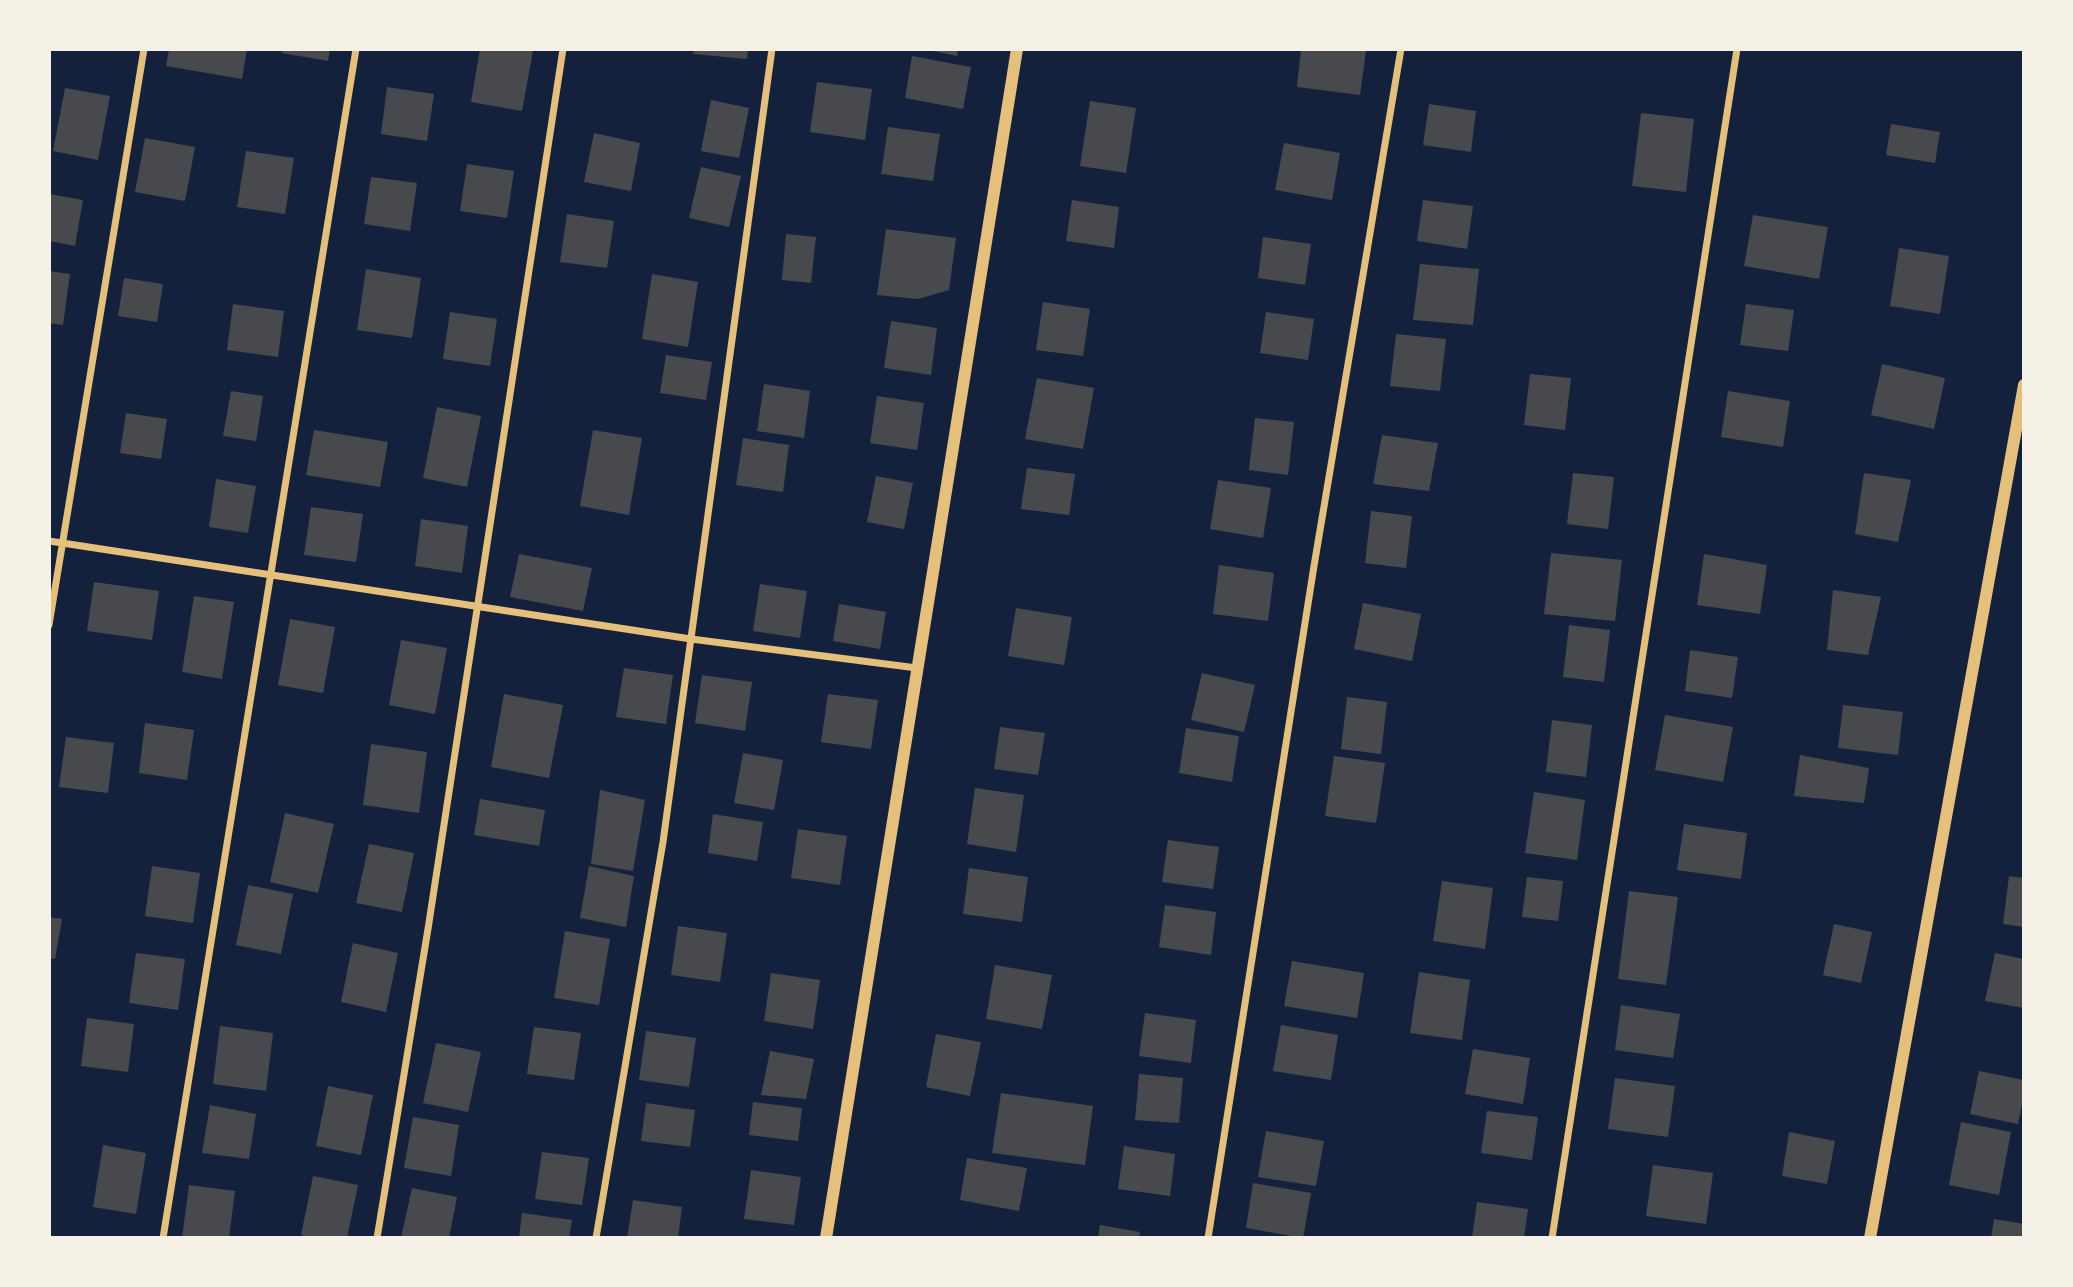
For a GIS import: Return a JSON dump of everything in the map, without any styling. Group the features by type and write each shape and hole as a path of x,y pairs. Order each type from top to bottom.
{"street":[{"path":"49,625 144,49"},
{"path":"163,1238 356,49"},
{"path":"377,1238 478,606 563,49"},
{"path":"596,1238 663,842 772,49"},
{"path":"825,1238 1017,49"},
{"path":"1208,1238 1314,566 1401,49"},
{"path":"1552,1238 1737,49"},
{"path":"1870,1238 2024,385"},
{"path":"49,541 691,639 917,668"}],"building":[{"path":"169,49 247,49 242,79 166,66"},
{"path":"283,49 330,49 328,61 282,53"},
{"path":"480,49 533,51 522,111 471,102"},
{"path":"694,49 748,49 747,59 693,54"},
{"path":"923,49 958,49 957,56"},
{"path":"1301,49 1366,51 1360,95 1297,87"},
{"path":"912,56 971,67 963,109 905,98"},
{"path":"817,82 872,89 865,140 810,132"},
{"path":"387,87 434,94 427,141 381,134"},
{"path":"65,88 110,96 98,160 53,151"},
{"path":"711,100 749,108 739,158 701,151"},
{"path":"1090,101 1136,108 1126,173 1080,166"},
{"path":"1429,104 1476,111 1471,152 1423,145"},
{"path":"1641,113 1694,119 1686,192 1632,186"},
{"path":"1891,124 1940,132 1935,163 1886,155"},
{"path":"888,127 940,134 933,181 881,174"},
{"path":"594,133 640,143 631,191 584,182"},
{"path":"145,138 195,147 185,201 135,192"},
{"path":"1284,143 1340,153 1332,200 1275,190"},
{"path":"246,151 294,158 285,214 237,207"},
{"path":"467,164 514,171 507,218 460,211"},
{"path":"701,167 741,176 729,227 689,218"},
{"path":"371,177 417,183 410,231 364,224"},
{"path":"49,194 83,200 75,246 49,241"},
{"path":"1072,200 1119,207 1114,248 1066,241"},
{"path":"1423,200 1473,206 1467,249 1417,241"},
{"path":"567,214 614,221 607,268 560,262"},
{"path":"1753,215 1828,227 1819,279 1744,266"},
{"path":"886,229 956,238 949,290 918,299 877,295"},
{"path":"786,234 816,237 811,283 782,280"},
{"path":"1263,237 1311,244 1305,285 1258,278"},
{"path":"1899,248 1949,256 1940,314 1890,306"},
{"path":"1420,264 1479,269 1473,325 1413,320"},
{"path":"366,269 421,278 412,338 357,330"},
{"path":"49,271 70,274 63,325 49,323"},
{"path":"652,274 698,282 688,347 642,339"},
{"path":"124,278 163,284 157,322 118,316"},
{"path":"1043,302 1090,309 1083,356 1036,350"},
{"path":"233,304 284,311 278,357 227,350"},
{"path":"1746,304 1794,310 1788,351 1740,345"},
{"path":"450,312 497,319 490,366 443,359"},
{"path":"1266,312 1314,319 1308,360 1260,353"},
{"path":"891,321 937,328 931,375 884,368"},
{"path":"1396,334 1446,339 1440,391 1390,386"},
{"path":"666,355 712,362 706,400 660,393"},
{"path":"1882,364 1945,378 1934,429 1871,415"},
{"path":"1530,374 1571,378 1565,430 1524,425"},
{"path":"1037,378 1094,388 1083,449 1025,439"},
{"path":"764,384 810,391 804,438 757,431"},
{"path":"231,391 263,396 256,441 223,436"},
{"path":"1728,391 1790,401 1783,447 1721,437"},
{"path":"877,396 924,403 917,450 870,443"},
{"path":"437,407 481,416 467,487 423,478"},
{"path":"126,413 167,419 161,459 120,453"},
{"path":"1255,418 1294,422 1288,475 1249,470"},
{"path":"314,430 388,442 380,487 306,475"},
{"path":"593,430 642,438 629,515 580,506"},
{"path":"1382,435 1438,443 1429,491 1373,484"},
{"path":"743,438 789,445 783,492 736,485"},
{"path":"1027,468 1075,474 1069,515 1021,509"},
{"path":"1573,473 1614,477 1608,529 1567,524"},
{"path":"1864,473 1911,480 1898,542 1855,534"},
{"path":"876,476 913,483 904,529 867,522"},
{"path":"216,479 256,486 248,533 209,527"},
{"path":"1218,480 1271,488 1263,538 1210,529"},
{"path":"311,507 363,514 356,562 304,555"},
{"path":"1371,511 1412,516 1406,568 1365,563"},
{"path":"421,519 468,526 462,573 415,566"},
{"path":"1551,553 1622,560 1615,621 1544,614"},
{"path":"519,554 592,568 583,611 510,597"},
{"path":"1704,554 1767,565 1760,614 1697,605"},
{"path":"1219,565 1274,573 1268,621 1213,614"},
{"path":"94,582 159,591 152,640 87,631"},
{"path":"760,584 807,591 800,638 753,631"},
{"path":"1833,590 1881,597 1868,655 1827,650"},
{"path":"194,596 234,602 222,679 182,672"},
{"path":"1363,603 1421,614 1412,661 1354,649"},
{"path":"839,604 886,612 880,649 833,641"},
{"path":"1016,608 1072,617 1064,665 1008,656"},
{"path":"290,619 335,627 323,693 278,685"},
{"path":"1569,625 1610,630 1604,682 1563,677"},
{"path":"401,640 447,648 435,714 389,705"},
{"path":"1690,650 1738,657 1732,698 1685,691"},
{"path":"624,668 673,675 666,724 616,717"},
{"path":"1202,673 1255,685 1244,732 1191,720"},
{"path":"702,675 752,682 745,731 695,723"},
{"path":"504,694 563,705 549,778 491,767"},
{"path":"828,694 878,700 871,749 821,742"},
{"path":"1347,697 1387,702 1381,754 1341,749"},
{"path":"1843,705 1903,712 1898,755 1838,748"},
{"path":"1665,715 1733,727 1723,782 1655,770"},
{"path":"1552,720 1592,725 1586,777 1546,772"},
{"path":"145,723 194,730 187,780 139,773"},
{"path":"1000,727 1045,733 1038,775 994,769"},
{"path":"1186,728 1239,736 1232,782 1179,773"},
{"path":"66,737 114,743 108,793 59,787"},
{"path":"371,744 427,752 419,813 363,805"},
{"path":"743,753 783,760 774,810 734,803"},
{"path":"1800,755 1869,768 1864,803 1794,796"},
{"path":"1334,756 1385,763 1376,823 1325,816"},
{"path":"975,788 1024,795 1016,852 967,844"},
{"path":"600,790 645,800 633,871 591,864"},
{"path":"1534,792 1585,800 1577,860 1525,853"},
{"path":"480,799 545,810 539,846 474,835"},
{"path":"285,813 334,824 318,893 270,882"},
{"path":"713,814 763,822 757,861 708,853"},
{"path":"1684,824 1747,833 1741,879 1677,870"},
{"path":"798,829 847,836 840,885 791,878"},
{"path":"1168,840 1219,847 1213,889 1162,882"},
{"path":"369,844 414,853 402,912 356,903"},
{"path":"152,866 200,873 193,923 145,916"},
{"path":"589,866 634,876 626,927 580,918"},
{"path":"969,868 1028,877 1022,922 963,914"},
{"path":"2009,876 2024,878 2024,927 2003,924"},
{"path":"1527,877 1563,881 1558,921 1522,917"},
{"path":"1442,881 1493,888 1485,949 1433,941"},
{"path":"248,885 293,894 281,954 236,945"},
{"path":"1629,891 1678,897 1666,985 1618,979"},
{"path":"1165,905 1216,912 1211,955 1159,947"},
{"path":"49,917 62,919 55,959 49,958"},
{"path":"1834,924 1872,932 1861,983 1823,975"},
{"path":"678,926 727,933 720,982 671,975"},
{"path":"565,931 610,939 599,1005 554,998"},
{"path":"353,943 398,953 386,1012 341,1002"},
{"path":"136,953 185,959 178,1010 129,1003"},
{"path":"1995,953 2024,959 2024,1008 1985,1001"},
{"path":"1292,961 1364,973 1357,1018 1284,1006"},
{"path":"995,965 1052,975 1042,1029 986,1019"},
{"path":"1419,972 1470,980 1462,1040 1410,1033"},
{"path":"771,973 820,980 813,1029 764,1021"},
{"path":"1621,1005 1680,1014 1673,1058 1615,1050"},
{"path":"1145,1013 1196,1020 1191,1063 1139,1056"},
{"path":"87,1018 134,1024 128,1072 81,1066"},
{"path":"1281,1025 1338,1035 1331,1080 1273,1071"},
{"path":"220,1026 273,1033 266,1091 213,1084"},
{"path":"534,1027 581,1033 574,1080 527,1074"},
{"path":"646,1031 696,1038 689,1087 639,1080"},
{"path":"936,1034 981,1042 970,1096 926,1087"},
{"path":"436,1043 481,1052 468,1112 423,1103"},
{"path":"1473,1049 1530,1058 1523,1104 1465,1094"},
{"path":"770,1051 814,1059 806,1099 761,1095"},
{"path":"1979,1071 2024,1080 2018,1124 1970,1114"},
{"path":"1139,1074 1183,1078 1179,1123 1135,1120"},
{"path":"1615,1078 1675,1086 1668,1137 1608,1129"},
{"path":"328,1086 373,1095 361,1155 316,1146"},
{"path":"1001,1093 1093,1106 1085,1165 992,1153"},
{"path":"753,1102 802,1108 798,1141 749,1135"},
{"path":"646,1103 695,1110 690,1147 641,1141"},
{"path":"210,1105 256,1114 249,1159 202,1153"},
{"path":"1487,1111 1538,1117 1532,1160 1481,1153"},
{"path":"413,1117 459,1125 451,1176 404,1168"},
{"path":"1961,1122 2011,1132 1999,1195 1949,1185"},
{"path":"1266,1131 1324,1141 1316,1186 1258,1177"},
{"path":"1789,1132 1835,1141 1827,1184 1782,1176"},
{"path":"103,1145 146,1153 136,1214 93,1207"},
{"path":"1124,1146 1175,1154 1170,1196 1118,1189"},
{"path":"542,1152 589,1158 582,1205 535,1199"},
{"path":"967,1158 1027,1168 1019,1211 960,1200"},
{"path":"1653,1165 1713,1173 1706,1224 1646,1216"},
{"path":"751,1170 801,1177 794,1225 744,1219"},
{"path":"313,1176 358,1185 347,1238 314,1238 301,1235"},
{"path":"1253,1183 1311,1193 1303,1238 1246,1228"},
{"path":"189,1185 235,1191 229,1238 182,1238"},
{"path":"412,1188 457,1197 449,1238 401,1238"},
{"path":"633,1200 682,1207 678,1238 627,1238"},
{"path":"1477,1202 1528,1209 1524,1238 1472,1238"},
{"path":"522,1213 572,1220 569,1238 519,1238"},
{"path":"1994,1219 2024,1224 2024,1238 1991,1238"},
{"path":"1100,1225 1140,1232 1139,1238 1098,1238"}]}
